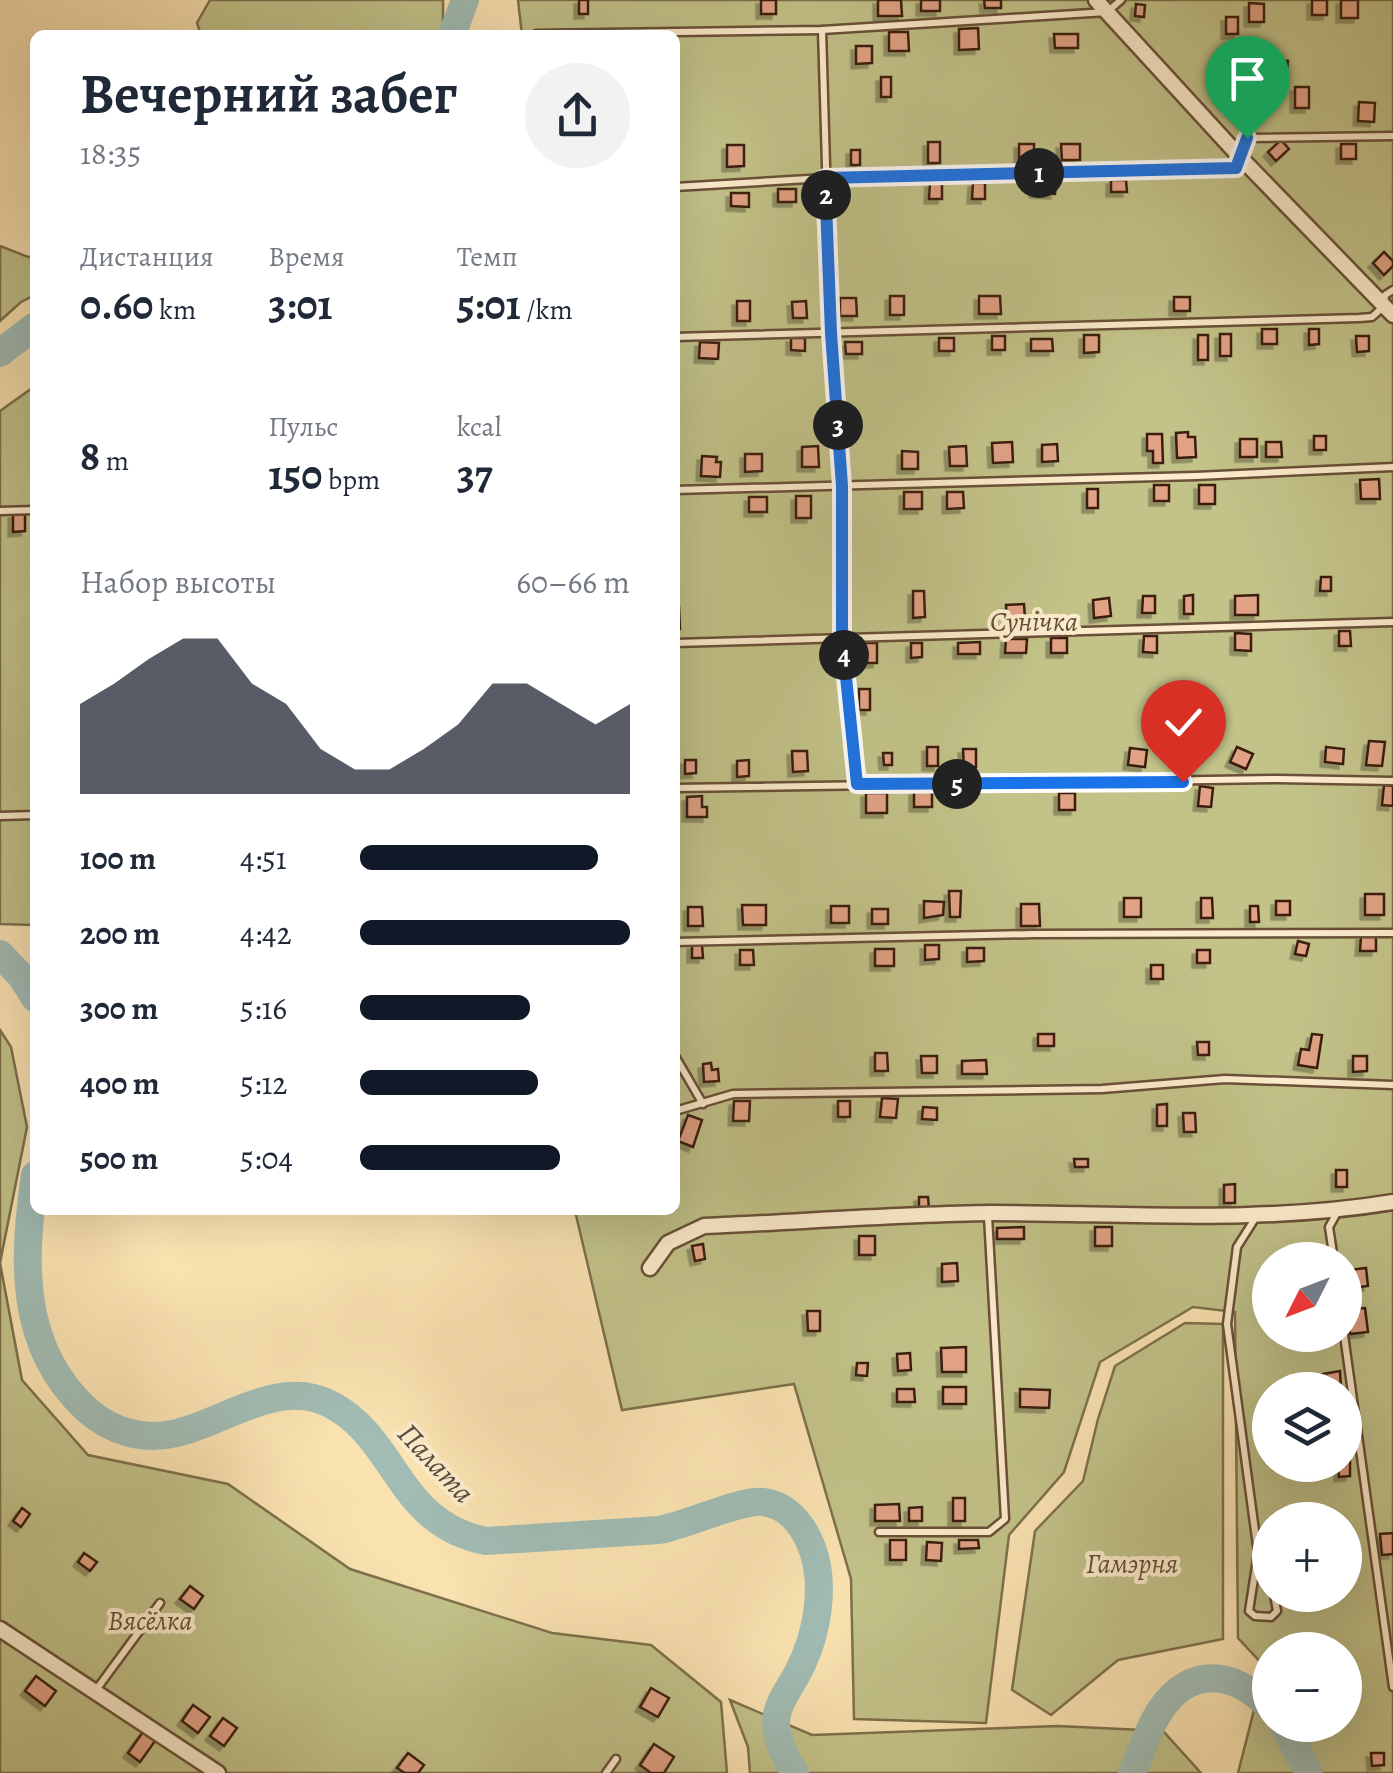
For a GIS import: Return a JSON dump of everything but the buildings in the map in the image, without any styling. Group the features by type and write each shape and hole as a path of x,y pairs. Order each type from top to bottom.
{"street":[{"path":"1096,0 1389,311"},
{"path":"650,1268 668,1242 704,1226 988,1213 1256,1216 1338,1211 1393,1202"},
{"path":"0,1629 218,1773"}],"lane":[{"path":"680,32 822,30 1107,12 1121,0"},
{"path":"822,30 831,333 842,486 842,638 857,784"},
{"path":"680,187 825,178 1236,168 1247,138 1393,136"},
{"path":"680,337 1360,318 1389,311 1386,295 1393,290"},
{"path":"680,490 1393,467"},
{"path":"0,511 30,510"},
{"path":"680,642 1393,622"},
{"path":"680,788 1278,778 1393,780"},
{"path":"0,816 30,815"},
{"path":"680,942 1014,934 1393,932"},
{"path":"680,1065 703,1104"},
{"path":"680,1110 734,1094 1102,1089 1225,1078 1393,1085"},
{"path":"1331,1242 1329,1227 1338,1211"},
{"path":"879,1532 989,1532 1004,1519 988,1213"},
{"path":"1252,1509 1227,1324 1237,1247 1256,1216"},
{"path":"1346,1352 1393,1687"},
{"path":"1252,1592 1249,1611 1255,1616 1271,1617 1277,1612"},
{"path":"95,1692 160,1603"},
{"path":"606,1773 616,1758"}],"green space":[{"path":"210,0 443,0 442,30 199,30 197,23"},
{"name":"Сунічка","path":"518,0 1393,0 1393,1773 1238,1773 1252,1718 1252,1742 1362,1742 1362,1632 1252,1632 1252,1653 1238,1638 1235,1312 1193,1307 1100,1362 1064,1472 1009,1535 986,1723 854,1719 851,1579 794,1384 622,1410 576,1215 680,1215 680,30 521,30"},
{"path":"0,246 30,257 30,298 0,321"},
{"path":"30,390 30,925 0,924 0,411"},
{"path":"0,1030 11,1047 27,1127 0,1263"},
{"name":"Вясёлка","path":"0,1263 22,1380 88,1455 228,1484 350,1569 552,1633 651,1645 721,1702 727,1773 0,1773"},
{"name":"Гамэрня","path":"1185,1323 1223,1324 1223,1639 1118,1660 1051,1715 1012,1690 1035,1531 1083,1481 1115,1366"},
{"path":"730,1700 812,1735 1058,1726 1163,1731 1201,1773 750,1773 748,1747"}],"waterway":[{"name":"Палата","path":"454,30 465,0"},
{"name":"Палата","path":"0,353 30,330"},
{"name":"Палата","path":"0,954 30,990"},
{"name":"Палата","path":"31,1215 30,1300 48,1358 86,1409 117,1429 140,1435 165,1435 272,1399 311,1397 352,1419 370,1437 415,1499 434,1517 456,1532 486,1541 659,1530 754,1502 770,1503 788,1512 812,1549 819,1585 811,1640 777,1716 780,1743 795,1773"},
{"name":"Палата","path":"1132,1773 1151,1727 1178,1690 1208,1678 1223,1679 1252,1692"},
{"name":"Палата","path":"1292,1742 1309,1773"}],"route":[{"path":"1183,782 857,784 842,638 842,486 825,178 1236,168 1247,138"}]}
